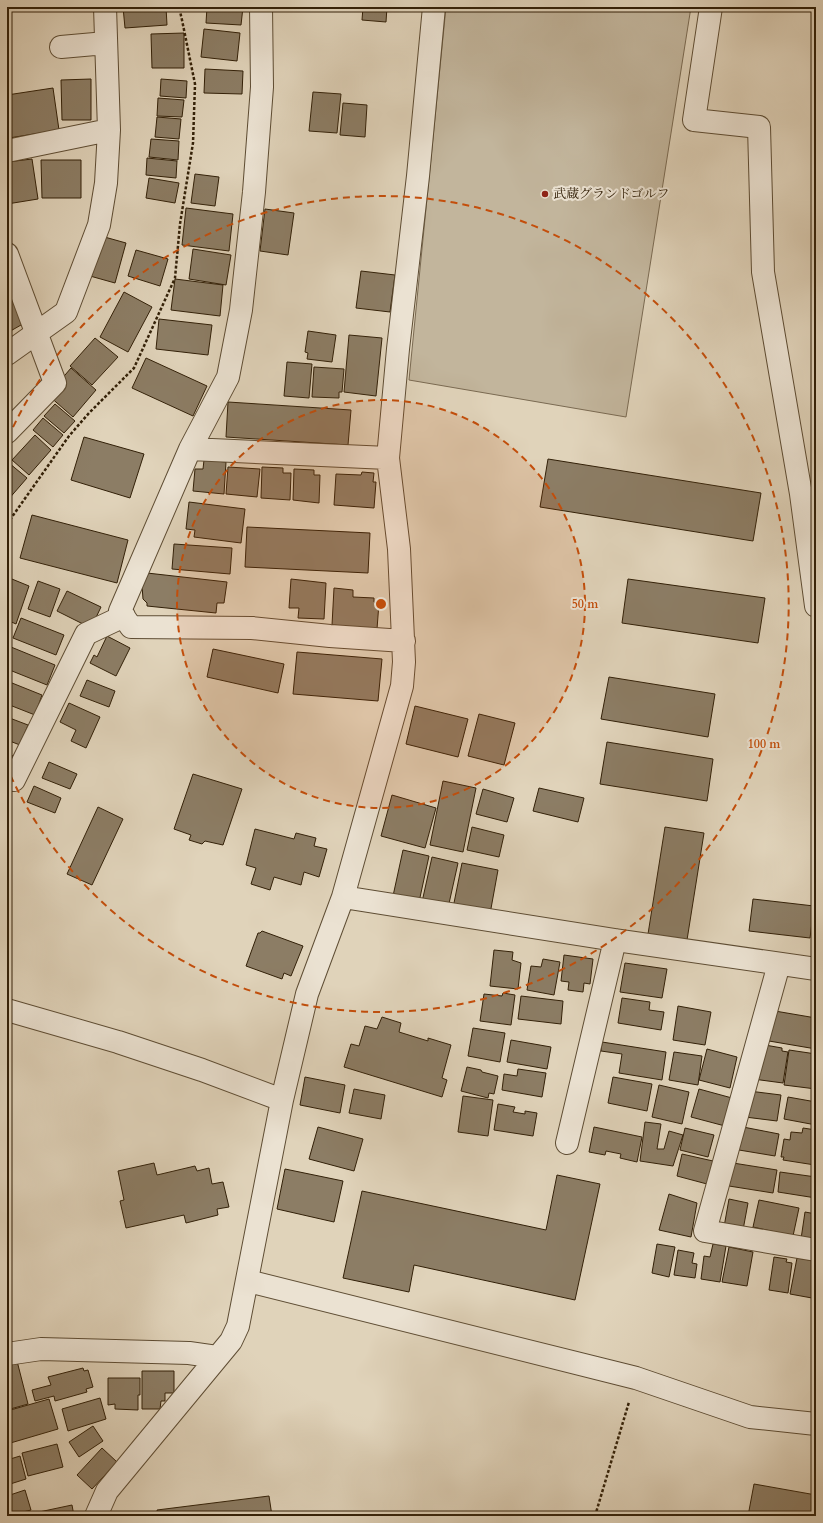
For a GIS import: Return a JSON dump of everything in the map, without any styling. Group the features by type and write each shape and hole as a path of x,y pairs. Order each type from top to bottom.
{"street":[{"path":"7,354 66,312 99,225 106,182 109,130 105,7"},
{"path":"262,7 261,94 254,192 241,310 228,377 190,449 120,611 131,627 252,628 330,636 404,641"},
{"path":"96,1516 107,1492 231,1341 238,1326 248,1281 282,1100 307,994 343,897 402,686 404,641 399,550 388,458 398,349 418,176 434,7"},
{"path":"711,7 694,120 760,127 763,272 801,494 816,606"},
{"path":"61,47 106,43"},
{"path":"7,151 109,130"},
{"path":"7,254 38,333 55,383 7,432"},
{"path":"190,449 388,458"},
{"path":"14,780 86,634 124,616"},
{"path":"343,897 615,940 816,969"},
{"path":"567,1143 615,940"},
{"path":"779,964 705,1231 816,1250"},
{"path":"7,1010 118,1042 202,1070 282,1100"},
{"path":"248,1281 636,1378 750,1417 816,1424"},
{"path":"7,1354 41,1350 189,1353 217,1357"}],"path":[{"path":"7,524 69,436 89,413 134,368 175,278 180,224 193,143 195,84 178,7"},
{"path":"595,1516 636,1378"}],"shaded area":[{"name":"武蔵グランドゴルフ","path":"446,7 691,7 626,417 409,380"}],"building":[{"path":"123,7 166,7 167,25 125,28"},
{"path":"207,7 243,7 241,25 206,23"},
{"path":"363,7 387,7 386,22 362,20"},
{"path":"204,29 240,33 237,61 201,57"},
{"path":"184,33 184,68 152,68 151,34"},
{"path":"205,69 243,71 242,94 204,93"},
{"path":"91,79 91,120 62,120 61,80"},
{"path":"161,79 187,81 186,98 160,96"},
{"path":"53,88 59,130 9,138 7,124 7,95"},
{"path":"313,92 341,94 337,133 309,131"},
{"path":"158,98 184,100 182,117 157,116"},
{"path":"343,103 367,105 365,137 340,135"},
{"path":"157,117 181,119 179,139 155,137"},
{"path":"151,139 179,141 178,160 149,157"},
{"path":"147,158 177,161 176,178 146,175"},
{"path":"32,159 38,199 7,204 7,162"},
{"path":"41,160 81,160 81,198 42,198"},
{"path":"195,174 219,177 215,206 191,203"},
{"path":"149,178 179,183 175,203 146,198"},
{"path":"186,208 233,214 229,251 182,245"},
{"path":"265,209 294,213 288,255 260,251"},
{"path":"101,236 126,243 115,283 90,276"},
{"path":"193,249 231,255 226,285 189,279"},
{"path":"136,250 168,259 160,286 128,276"},
{"path":"361,271 395,275 390,312 356,308"},
{"path":"175,279 223,285 220,316 171,310"},
{"path":"11,292 28,321 7,333 7,295"},
{"path":"124,292 152,307 128,352 100,337"},
{"path":"159,319 212,325 208,355 156,349"},
{"path":"308,331 336,335 332,362 307,359 308,353 305,352"},
{"path":"349,335 382,338 376,396 344,392"},
{"path":"95,338 118,357 92,385 70,366"},
{"path":"146,358 207,386 193,416 132,388"},
{"path":"287,362 312,364 309,398 284,396"},
{"path":"314,367 344,369 342,392 339,392 339,398 312,397"},
{"path":"71,368 96,390 73,417 48,395"},
{"path":"228,402 351,410 348,445 226,437"},
{"path":"55,404 75,421 64,433 44,416"},
{"path":"43,418 63,435 53,447 33,430"},
{"path":"35,435 51,450 29,475 12,460"},
{"path":"84,437 144,454 130,498 71,480"},
{"path":"548,459 761,493 753,541 540,507"},
{"path":"204,460 226,462 224,494 193,491 195,469 203,469"},
{"path":"9,463 27,478 7,501 7,465"},
{"path":"228,467 260,469 257,497 226,494"},
{"path":"262,467 283,468 283,473 291,473 290,500 261,498"},
{"path":"294,469 314,470 314,475 320,475 319,503 293,500"},
{"path":"362,472 374,473 373,482 376,482 374,508 334,505 336,474 361,475"},
{"path":"189,502 245,509 241,543 194,537 195,530 186,529"},
{"path":"32,515 128,540 117,583 20,558"},
{"path":"247,527 370,533 368,573 245,567"},
{"path":"174,544 232,548 230,574 172,569"},
{"path":"147,573 227,582 224,603 217,603 216,613 147,606 147,603 143,599 142,586"},
{"path":"7,577 29,586 16,624 7,620"},
{"path":"291,579 326,583 324,619 298,618 299,608 289,608"},
{"path":"628,579 765,598 758,643 622,623"},
{"path":"38,581 60,589 50,617 28,609"},
{"path":"334,588 353,590 353,597 374,598 374,602 379,603 377,629 332,625"},
{"path":"67,591 101,607 91,628 57,611"},
{"path":"21,618 64,635 56,655 13,638"},
{"path":"7,627 11,629 7,639"},
{"path":"107,636 130,648 116,676 90,663 94,655 97,657"},
{"path":"11,647 55,665 47,685 7,669 7,658"},
{"path":"213,649 284,664 278,693 207,677"},
{"path":"297,652 382,659 378,701 293,694"},
{"path":"609,677 715,694 708,737 601,719"},
{"path":"87,680 115,691 109,707 80,696"},
{"path":"7,681 42,695 35,715 7,704"},
{"path":"69,703 100,717 86,748 71,741 76,730 60,722"},
{"path":"415,706 468,719 458,757 406,744"},
{"path":"479,714 515,723 504,765 468,756"},
{"path":"7,717 28,725 20,745 7,740"},
{"path":"607,742 713,759 707,801 600,784"},
{"path":"7,754 16,757 7,777"},
{"path":"49,762 77,774 70,789 42,778"},
{"path":"193,774 242,789 223,845 205,841 202,844 189,840 191,835 174,829"},
{"path":"443,781 476,788 463,852 430,845"},
{"path":"34,786 61,798 55,813 27,802"},
{"path":"539,788 584,798 578,822 533,811"},
{"path":"483,789 514,798 507,822 476,814"},
{"path":"392,795 436,808 425,848 381,836"},
{"path":"98,807 123,819 92,885 67,874"},
{"path":"472,827 504,835 499,857 467,850"},
{"path":"665,827 704,833 687,940 648,934"},
{"path":"255,829 294,839 296,833 316,838 314,846 327,849 319,877 304,872 301,885 274,877 270,890 251,884 256,868 246,865"},
{"path":"403,850 429,856 419,902 393,896"},
{"path":"432,857 458,863 448,908 422,902"},
{"path":"462,863 498,870 490,914 453,908"},
{"path":"753,899 814,906 810,938 749,931"},
{"path":"262,931 303,946 291,976 284,973 282,979 246,966 258,933"},
{"path":"494,950 513,952 512,960 521,963 518,989 490,986"},
{"path":"564,955 593,959 590,984 584,983 583,992 568,990 569,982 561,981"},
{"path":"543,959 560,962 554,995 527,990 531,966 541,967"},
{"path":"625,963 667,969 662,998 620,992"},
{"path":"503,993 515,995 511,1025 480,1021 484,994 502,996"},
{"path":"521,996 563,1001 561,1024 518,1019"},
{"path":"622,998 650,1002 649,1010 664,1012 661,1030 618,1023"},
{"path":"678,1006 711,1012 705,1045 673,1040"},
{"path":"775,1011 816,1018 816,1049 769,1041"},
{"path":"382,1017 401,1023 399,1032 428,1041 428,1038 451,1045 442,1078 447,1080 442,1097 344,1067 351,1044 359,1046 365,1026 377,1029"},
{"path":"473,1028 505,1033 500,1062 468,1056"},
{"path":"511,1040 551,1047 547,1069 507,1062"},
{"path":"602,1042 666,1052 662,1080 619,1073 622,1054 601,1051"},
{"path":"765,1045 782,1048 782,1051 788,1052 783,1083 753,1079"},
{"path":"707,1049 737,1057 730,1088 699,1080"},
{"path":"789,1050 816,1054 816,1089 784,1085"},
{"path":"674,1052 702,1056 698,1085 669,1080"},
{"path":"467,1067 498,1076 494,1094 489,1093 488,1098 461,1091"},
{"path":"518,1069 546,1073 542,1097 502,1090 504,1074 517,1076"},
{"path":"305,1077 345,1085 340,1113 300,1105"},
{"path":"613,1077 652,1084 647,1111 608,1103"},
{"path":"659,1085 689,1092 682,1124 652,1117"},
{"path":"354,1089 385,1095 381,1119 349,1113"},
{"path":"699,1089 732,1098 725,1126 691,1117"},
{"path":"749,1091 781,1095 777,1121 745,1117"},
{"path":"463,1096 493,1100 488,1136 458,1132"},
{"path":"788,1097 816,1102 816,1125 784,1119"},
{"path":"498,1104 515,1107 513,1112 525,1114 525,1111 537,1113 533,1136 494,1130"},
{"path":"645,1122 661,1124 657,1149 664,1149 669,1131 683,1135 673,1166 640,1161"},
{"path":"318,1127 363,1139 354,1171 309,1159"},
{"path":"594,1127 642,1137 637,1162 620,1158 621,1154 606,1151 605,1155 589,1152"},
{"path":"743,1127 779,1134 775,1156 739,1150"},
{"path":"685,1128 714,1135 708,1157 680,1150"},
{"path":"803,1128 816,1130 815,1165 783,1160 784,1157 781,1157 784,1139 790,1140 791,1132 802,1133"},
{"path":"682,1154 713,1161 707,1184 677,1176"},
{"path":"154,1163 157,1175 195,1166 197,1171 209,1168 212,1184 223,1182 229,1207 217,1209 218,1215 186,1223 184,1215 126,1228 120,1201 124,1200 118,1171"},
{"path":"733,1163 777,1170 773,1193 729,1186"},
{"path":"285,1169 343,1181 334,1222 277,1209"},
{"path":"780,1172 816,1177 816,1198 778,1192"},
{"path":"557,1175 600,1184 575,1300 414,1265 409,1292 343,1278 362,1191 546,1230"},
{"path":"669,1194 697,1203 691,1237 659,1230"},
{"path":"729,1199 748,1203 743,1230 724,1227"},
{"path":"759,1200 799,1208 793,1236 753,1227"},
{"path":"805,1212 816,1214 816,1241 801,1239"},
{"path":"657,1244 675,1247 669,1277 652,1273"},
{"path":"713,1244 726,1246 720,1282 701,1279 704,1256 710,1257"},
{"path":"729,1247 753,1252 747,1286 722,1282"},
{"path":"678,1250 694,1253 692,1263 697,1264 695,1278 674,1275"},
{"path":"774,1257 787,1259 786,1262 792,1263 788,1293 769,1290"},
{"path":"797,1258 816,1261 816,1275 812,1298 790,1294"},
{"path":"17,1361 28,1404 7,1410 7,1364"},
{"path":"83,1368 84,1371 88,1370 93,1387 86,1389 87,1392 55,1401 54,1396 35,1401 32,1390 51,1385 48,1377"},
{"path":"142,1371 174,1371 174,1393 165,1393 165,1401 161,1401 160,1409 142,1409"},
{"path":"108,1378 140,1378 138,1410 115,1409 115,1404 108,1405"},
{"path":"100,1398 106,1419 68,1431 62,1409"},
{"path":"49,1399 58,1429 7,1444 7,1411"},
{"path":"93,1426 103,1441 79,1457 69,1442"},
{"path":"57,1444 63,1467 28,1476 22,1453"},
{"path":"102,1448 117,1462 92,1489 77,1475"},
{"path":"20,1456 26,1479 7,1485 7,1460"},
{"path":"754,1484 816,1495 815,1516 748,1516"},
{"path":"25,1490 31,1510 7,1516 7,1496"},
{"path":"269,1496 272,1516 158,1516 157,1510"},
{"path":"72,1505 74,1516 40,1516 39,1512"}],"place":[{"name":"武蔵グランドゴルフ","path":"545,194"}]}
